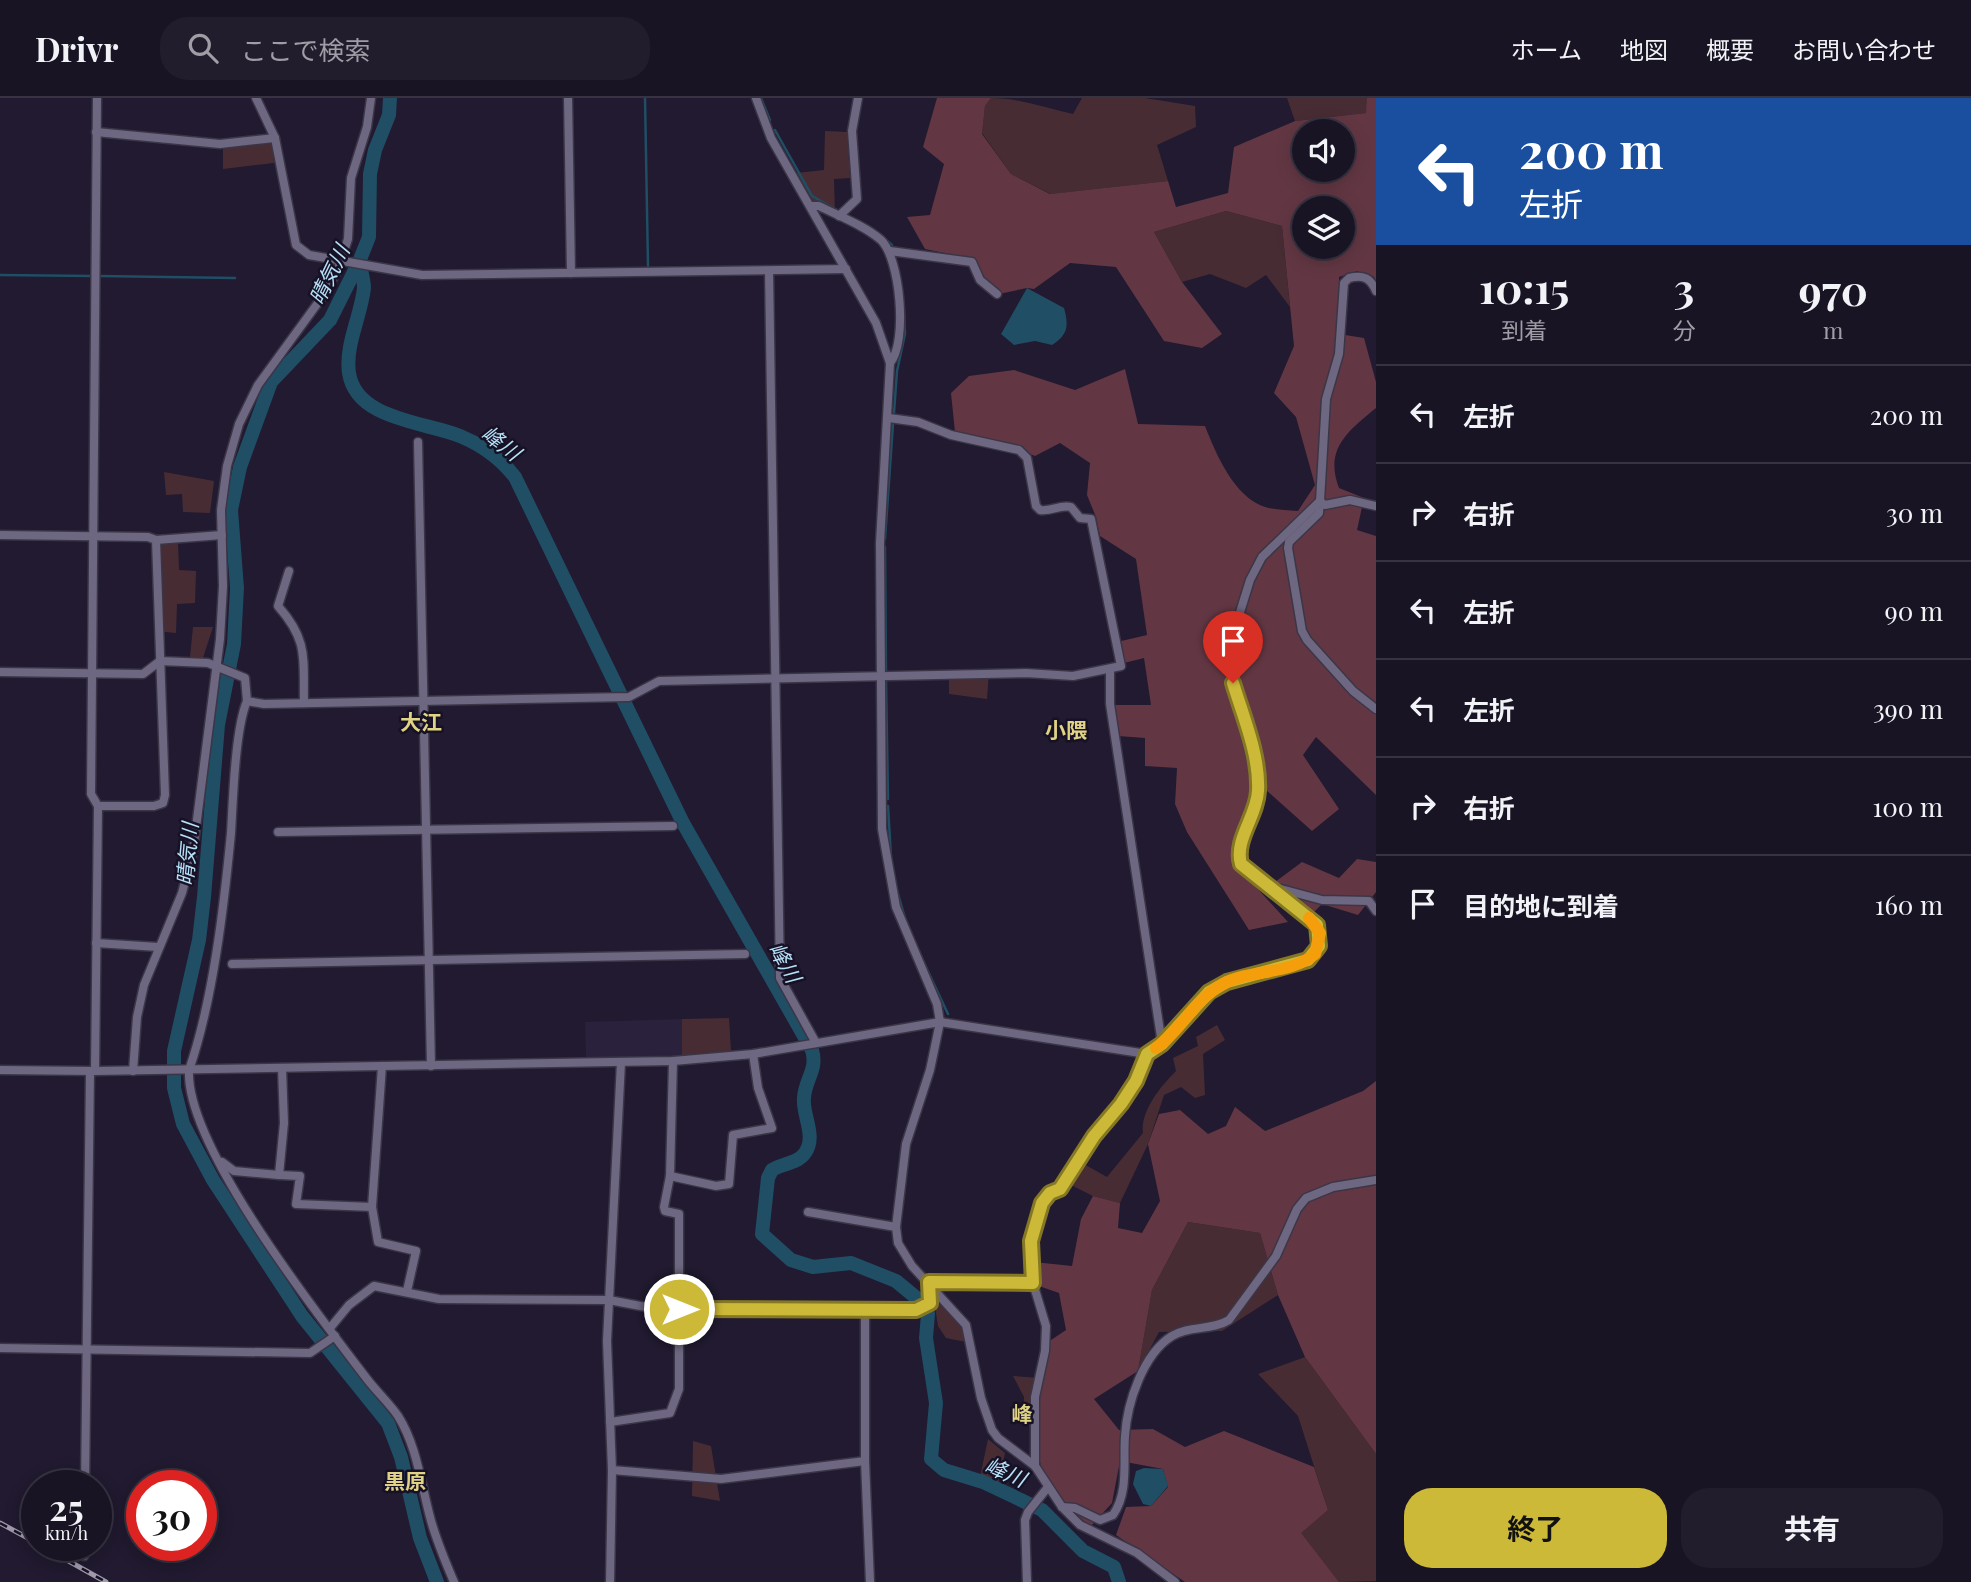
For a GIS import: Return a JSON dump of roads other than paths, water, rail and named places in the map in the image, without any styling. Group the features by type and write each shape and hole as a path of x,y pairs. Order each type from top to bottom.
{"street":[{"path":"85,1470 98,806 91,794 97,98"},
{"path":"256,98 275,138 296,245 309,255 422,275 846,269"},
{"path":"133,1071 137,1017 159,947 188,874 218,668 223,586 223,486 239,424 265,373 320,300 343,260 351,217 351,178 367,127 371,98"},
{"path":"568,98 570,273"},
{"path":"756,98 771,138 876,323 890,363 880,543 884,855 896,907 937,1004 940,1022 930,1070 906,1143 896,1227 902,1253 962,1318 970,1332 981,1398 992,1430 1035,1466 1062,1507 1080,1525 1137,1553 1175,1582"},
{"path":"839,216 856,204 857,199 852,131 858,98"},
{"path":"96,132 220,144 275,138"},
{"path":"811,206 819,206 880,239 890,251 902,322 898,347 890,363"},
{"path":"890,251 972,262 980,280 998,294"},
{"path":"769,271 780,978 816,1043"},
{"path":"1376,290 1368,278 1360,276 1349,278 1341,292 1341,337 1326,399 1319,513 1289,542 1287,548 1302,631 1353,691 1376,709"},
{"path":"247,701 304,703 629,697 659,681 1026,673 1073,676 1110,671 1121,666 1091,519 1080,519 1071,507 1065,505 1049,511 1040,510 1036,506 1027,458 1019,450 951,435 918,422 889,418"},
{"path":"418,442 431,1066"},
{"path":"1320,501 1325,505 1350,500 1376,506"},
{"path":"1035,1466 1035,1397 1046,1326 1033,1283 1031,1241 1042,1203 1050,1193 1060,1189 1094,1136 1121,1104 1136,1081 1147,1054 1162,1044 1209,992 1227,982 1293,965 1315,954 1321,940 1317,925 1247,871 1238,854 1255,812 1258,786 1233,683 1230,649 1250,580 1262,556 1276,540 1311,513 1320,501"},
{"path":"0,535 92,535 156,540 222,535"},
{"path":"98,806 154,806 163,803 156,540"},
{"path":"289,571 278,606 295,625 303,642 304,703"},
{"path":"0,672 143,674 160,661 208,663 245,678 247,701 213,966 189,1070 192,1101 217,1159 259,1228 334,1337 398,1416 418,1465 440,1551 454,1582"},
{"path":"1110,671 1110,704 1162,1044"},
{"path":"278,832 673,825"},
{"path":"1270,890 1281,889 1322,901 1369,901 1376,911"},
{"path":"96,943 159,947"},
{"path":"232,964 745,954"},
{"path":"0,1070 133,1071 673,1061 753,1054 940,1022 1147,1054"},
{"path":"670,1176 716,1186 729,1184 733,1135 772,1128 758,1088 753,1054"},
{"path":"610,1422 670,1413 679,1389 679,1214 665,1211 664,1207 670,1176 673,1061"},
{"path":"610,1582 612,1470 607,1340 621,1062"},
{"path":"382,1066 372,1207 378,1242 416,1251 407,1291"},
{"path":"279,1175 284,1123 282,1068"},
{"path":"217,1159 234,1171 300,1176 296,1204 372,1207"},
{"path":"1062,1507 1075,1508 1100,1520 1113,1515 1122,1496 1126,1427 1134,1395 1142,1374 1164,1343 1180,1332 1219,1326 1229,1320 1276,1256 1297,1209 1306,1198 1333,1187 1376,1181"},
{"path":"808,1212 896,1227"},
{"path":"929,1282 1033,1283"},
{"path":"330,1328 349,1305 374,1286 439,1299 609,1300 650,1308 679,1309 865,1310 922,1309 930,1303 929,1282"},
{"path":"865,1310 865,1461 870,1582"},
{"path":"0,1348 314,1352 334,1337"},
{"path":"612,1470 721,1479 865,1461"},
{"path":"1027,1582 1025,1520 1028,1512 1048,1487"}],"water":[{"path":"1027,288 1064,308 1066,330 1052,345 1035,341 1014,345 1001,334"},
{"path":"1144,1468 1163,1469 1168,1486 1151,1506 1143,1504 1133,1484 1136,1471"}],"waterway":[{"name":"晴気川","path":"390,98 389,115 375,150 370,174 369,237 359,262 330,320 271,382 240,467 231,510 237,588 234,644 218,725 199,940 174,1051 174,1088 183,1124 213,1180 302,1316 388,1423 401,1457 420,1538 437,1582"},
{"path":"645,98 648,266"},
{"path":"761,98 770,120"},
{"path":"775,130 812,196 837,210"},
{"path":"879,234 892,245"},
{"name":"峰川","path":"359,262 364,288 348,362 354,389 378,410 446,431 476,444 497,458 515,477 683,823 812,1050 813,1063 804,1098 810,1140 805,1153 798,1159 772,1170 768,1178 762,1234 791,1260 813,1267 851,1263 896,1281 925,1305 928,1314 926,1338 936,1403 931,1459 944,1470 983,1482 1042,1510 1083,1551 1114,1567 1119,1582"},
{"path":"0,275 93,276"},
{"path":"99,276 235,278"},
{"path":"894,413 897,371 905,334 904,310"},
{"path":"885,539 893,424"},
{"path":"885,547 886,673"},
{"path":"886,680 888,799"},
{"path":"888,806 891,857"},
{"path":"896,887 907,925"},
{"path":"918,950 948,1014"}],"railway":[{"path":"0,1523 21,1534"},
{"path":"69,1561 106,1582"}],"district":[{"name":"大江","path":"421,721"},
{"name":"小隈","path":"1066,729"},
{"name":"峰","path":"1022,1413"},
{"name":"黒原","path":"405,1480"}]}
